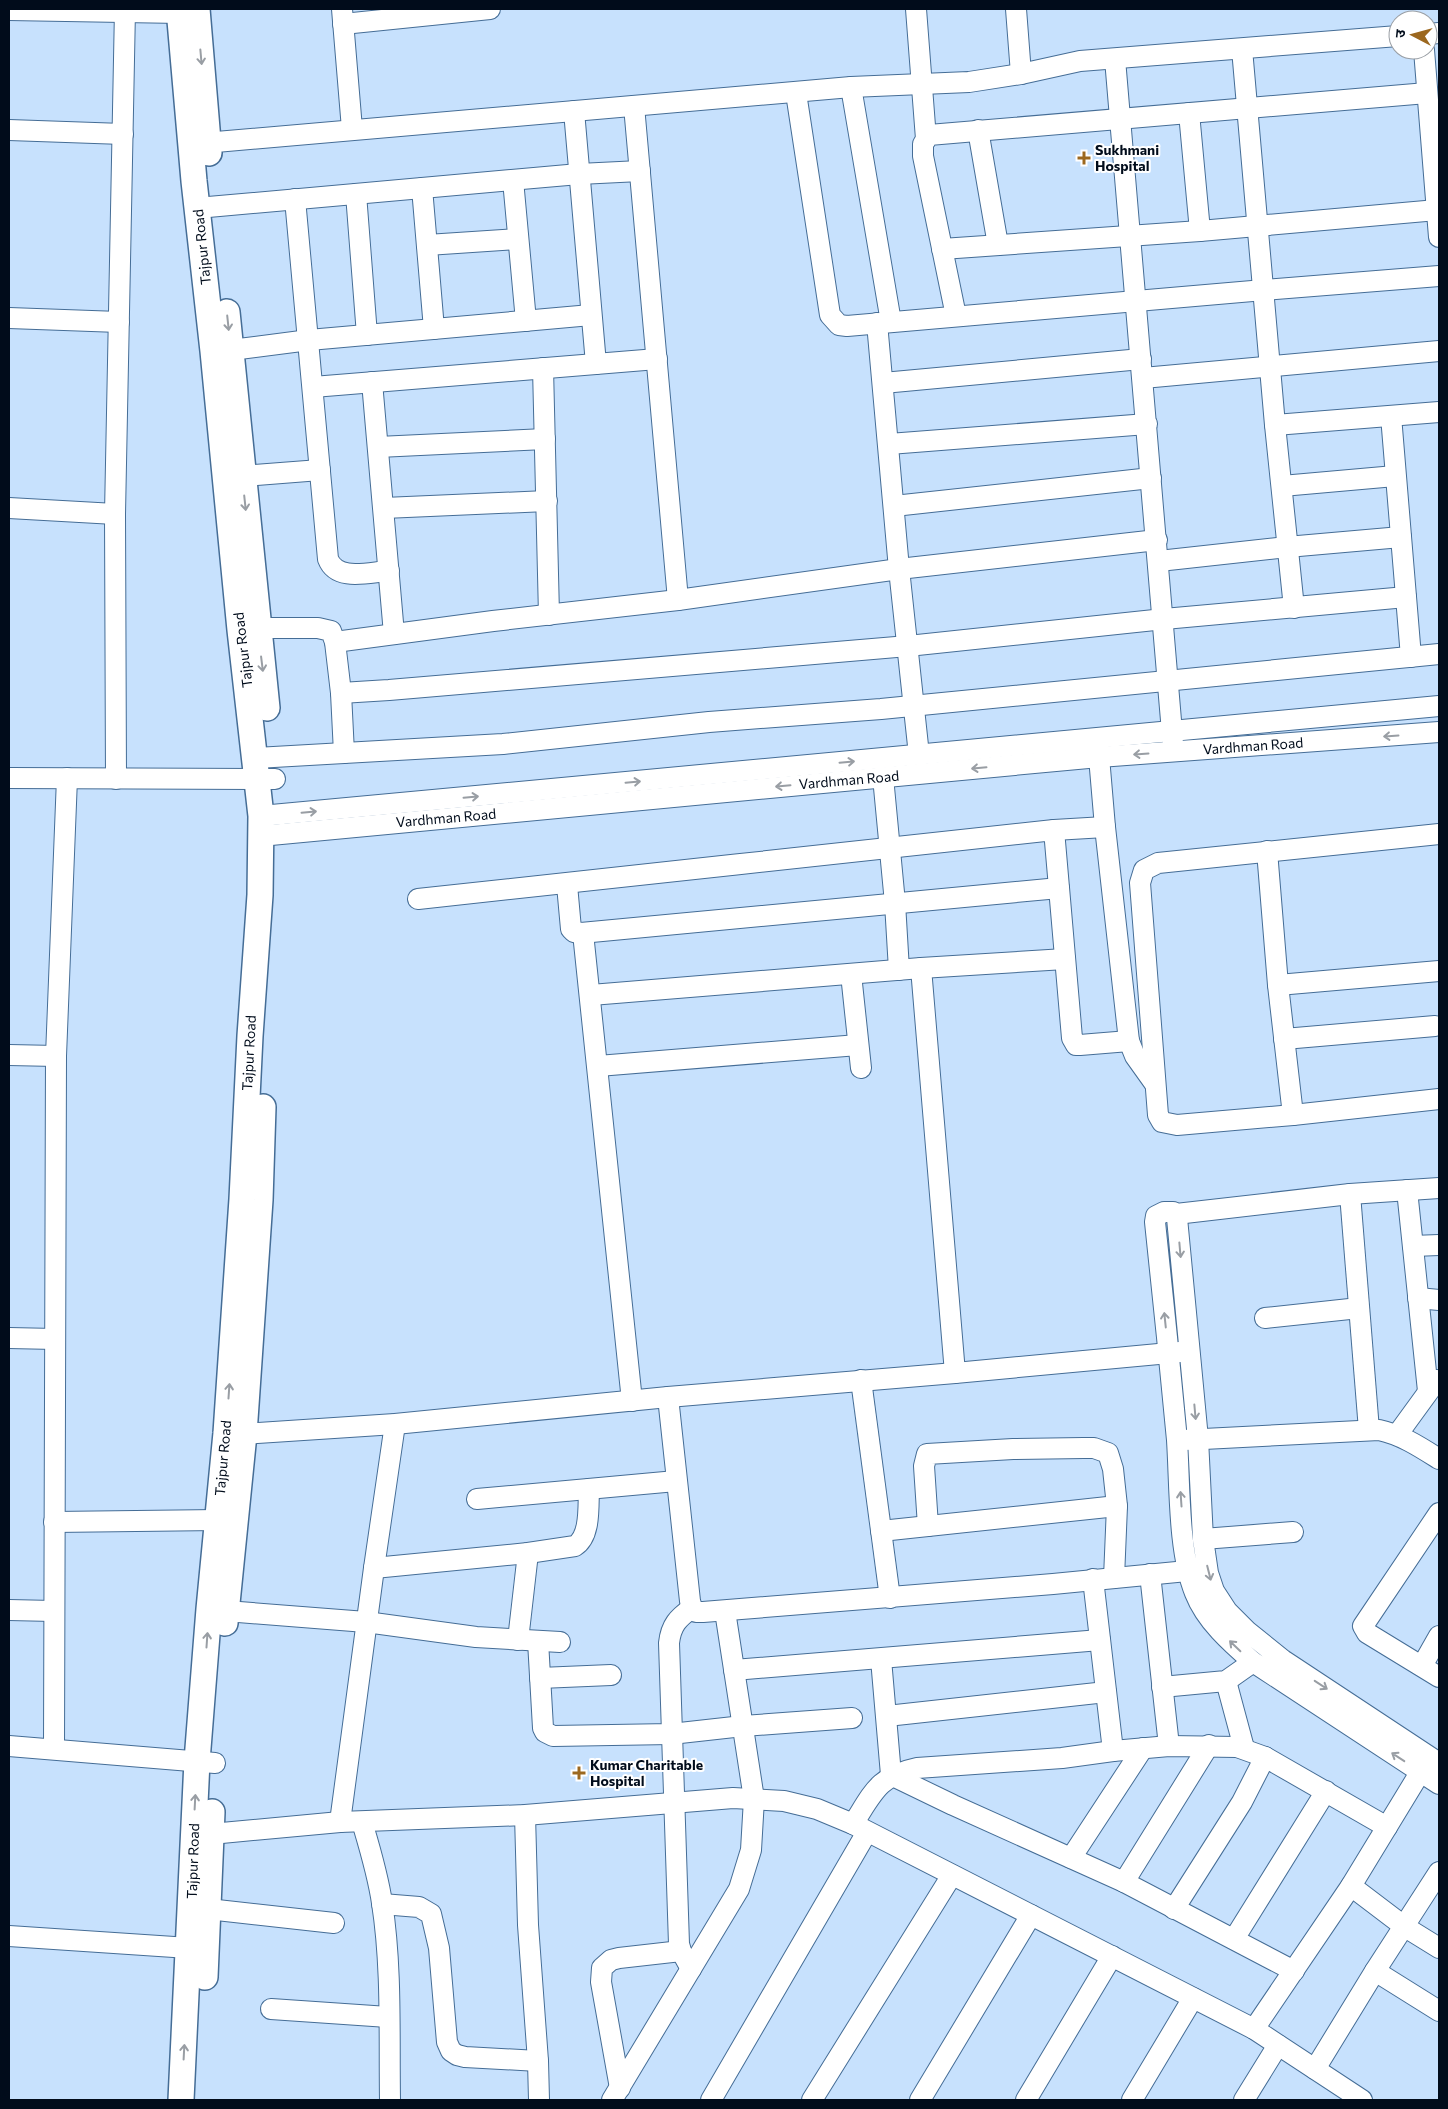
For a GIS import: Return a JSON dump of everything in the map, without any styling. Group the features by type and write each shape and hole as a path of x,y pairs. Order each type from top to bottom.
{"main road":[{"name":"Tajpur Road","path":"185,10 206,207 240,630 265,768"},
{"name":"Tajpur Road","path":"181,2100 189,1948 206,1762 226,1611 244,1434 260,1200 267,1038 277,895 269,825 258,628 231,350 206,207"},
{"name":"Tajpur Road","path":"199,2100 211,1834 206,1762 218,1520 242,1199 250,1036 260,894 269,825"}],"street":[{"path":"352,129 342,16 481,9"},
{"path":"916,9 926,139 922,150 956,316"},
{"path":"1016,9 1021,74"},
{"path":"9,10 185,10"},
{"path":"116,778 115,514 125,11"},
{"path":"200,143 851,87 969,82 1021,74 1080,61 1388,37"},
{"path":"1242,48 1275,426 1294,608"},
{"path":"1115,58 1174,752"},
{"path":"1425,60 1439,237"},
{"path":"851,87 884,322 883,383 899,569 919,755"},
{"path":"796,93 830,315 839,325 847,326 1439,276"},
{"path":"926,139 935,134 978,130 1428,93"},
{"path":"634,106 678,600"},
{"path":"574,111 596,364"},
{"path":"1188,114 1200,231"},
{"path":"9,130 122,134"},
{"path":"978,130 998,245"},
{"path":"206,207 579,174 640,171"},
{"path":"513,180 526,321"},
{"path":"422,188 434,329"},
{"path":"356,194 367,335"},
{"path":"295,199 328,559 330,564 338,571 347,574 389,571"},
{"path":"942,249 1200,231 1437,210"},
{"path":"427,245 518,239"},
{"path":"231,350 309,340 591,315"},
{"path":"9,318 119,322"},
{"path":"883,383 1142,369 1270,366 1439,350"},
{"path":"313,387 657,359"},
{"path":"544,368 549,615"},
{"path":"372,382 394,634"},
{"path":"1275,426 1439,412"},
{"path":"1391,416 1412,657"},
{"path":"889,444 1147,424"},
{"path":"378,446 545,439"},
{"path":"243,476 320,470"},
{"path":"1282,486 1395,476"},
{"path":"894,506 1151,478"},
{"path":"384,508 547,501"},
{"path":"9,508 115,514"},
{"path":"1159,561 1287,546 1401,537"},
{"path":"335,642 678,600 899,569 1157,540"},
{"path":"340,693 908,646 1164,619 1406,597"},
{"path":"258,628 324,628 331,632 335,642 344,753"},
{"path":"9,778 116,778 265,768 344,753 503,744 709,722 913,706 1439,654"},
{"name":"Vardhman Road","path":"269,825 919,755 1439,706"},
{"name":"Vardhman Road","path":"269,825 883,777 1099,757 1439,732"},
{"path":"1099,757 1104,826 1129,1041 1135,1056 1155,1084"},
{"path":"883,777 899,970"},
{"path":"54,1749 56,1056 67,778"},
{"path":"418,900 566,885 890,846 1104,826"},
{"path":"1054,830 1073,1042 1080,1045 1129,1041"},
{"path":"1439,834 1158,863 1144,870 1140,883 1155,1084 1158,1115 1162,1122 1177,1125 1293,1115 1439,1099"},
{"path":"1267,851 1278,985 1293,1115"},
{"path":"566,885 571,929 574,932 584,933 1059,888"},
{"path":"584,933 632,1401"},
{"path":"591,995 921,968 1065,959"},
{"path":"921,968 955,1373"},
{"path":"1278,985 1439,971"},
{"path":"851,974 860,1068"},
{"path":"1284,1039 1435,1026"},
{"path":"598,1066 858,1045"},
{"path":"9,1055 56,1056"},
{"path":"1439,1188 1350,1194 1176,1214 1164,1212 1156,1216 1155,1220 1187,1571 1196,1595 1206,1614 1232,1644 1253,1662 1439,1784"},
{"path":"1397,1435 1434,1383 1418,1298 1407,1190"},
{"path":"1350,1194 1369,1430"},
{"path":"1176,1214 1198,1439 1203,1539 1208,1573 1214,1591 1227,1611 1283,1660 1439,1763"},
{"path":"1413,1246 1439,1245"},
{"path":"1418,1298 1439,1300"},
{"path":"1265,1318 1359,1308"},
{"path":"9,1338 55,1339"},
{"path":"244,1434 395,1424 668,1397 955,1373 1189,1350"},
{"path":"861,1380 890,1598"},
{"path":"668,1397 690,1602 696,1612 890,1598 1187,1571"},
{"path":"340,1822 366,1622 395,1424"},
{"path":"1176,1440 1369,1430 1397,1435 1413,1442 1439,1459"},
{"path":"928,1526 924,1466 925,1457 932,1452 1084,1448 1102,1450 1108,1453 1111,1460 1117,1506 1114,1578"},
{"path":"477,1499 676,1481"},
{"path":"374,1568 560,1550 576,1546 580,1543 585,1530 589,1489"},
{"path":"881,1531 1117,1506"},
{"path":"1439,1513 1363,1626 1367,1632 1439,1677"},
{"path":"54,1522 218,1520"},
{"path":"1203,1539 1294,1532"},
{"path":"518,1640 528,1553"},
{"path":"1150,1574 1169,1746"},
{"path":"1093,1580 1112,1751"},
{"path":"692,1608 680,1616 670,1632 669,1643 678,1933 681,1951 692,1969"},
{"path":"9,1610 53,1611"},
{"path":"226,1611 366,1622 476,1637 560,1642"},
{"path":"616,2094 739,1889 751,1850 754,1798 725,1611"},
{"path":"1422,1666 1439,1636"},
{"path":"734,1670 1100,1640"},
{"path":"538,1641 543,1728 549,1734 672,1734 743,1726 852,1718"},
{"path":"881,1659 891,1775"},
{"path":"1162,1687 1226,1681 1253,1662"},
{"path":"540,1678 611,1675"},
{"path":"1226,1681 1244,1748"},
{"path":"887,1716 1106,1692"},
{"path":"711,2100 860,1828 874,1791 891,1775 916,1768 1053,1759 1169,1746 1209,1745 1244,1748 1265,1757 1387,1826"},
{"path":"1124,1882 1209,1745"},
{"path":"9,1746 206,1762"},
{"path":"1071,1858 1143,1748"},
{"path":"1174,1909 1242,1802 1265,1757"},
{"path":"1254,2029 1350,1886 1421,1772"},
{"path":"891,1775 1124,1882 1294,1971"},
{"path":"1234,1939 1326,1792"},
{"path":"211,1834 340,1822 525,1815 754,1798 817,1809 860,1828 1254,2029 1315,2069 1352,2098"},
{"path":"525,1815 528,1925 540,2100"},
{"path":"362,1822 376,1866 382,1904 386,1945 390,2100"},
{"path":"1315,2069 1439,1872"},
{"path":"812,2100 952,1875"},
{"path":"1350,1886 1404,1926 1439,1948"},
{"path":"382,1904 419,1907 431,1914 439,1948 446,2031 451,2051 465,2057 538,2060"},
{"path":"208,1909 334,1923"},
{"path":"920,2100 1031,1915"},
{"path":"9,1936 189,1948"},
{"path":"616,2094 601,1982 602,1968 611,1960 619,1958 681,1951"},
{"path":"1026,2100 1112,1956"},
{"path":"1375,1971 1439,2011"},
{"path":"1132,2100 1193,1998"},
{"path":"271,2008 388,2017"},
{"path":"1244,2100 1278,2044"}],"place":[{"name":"Sukhmani Hospital","path":"1084,158"},
{"name":"Kumar Charitable Hospital","path":"579,1773"}]}
